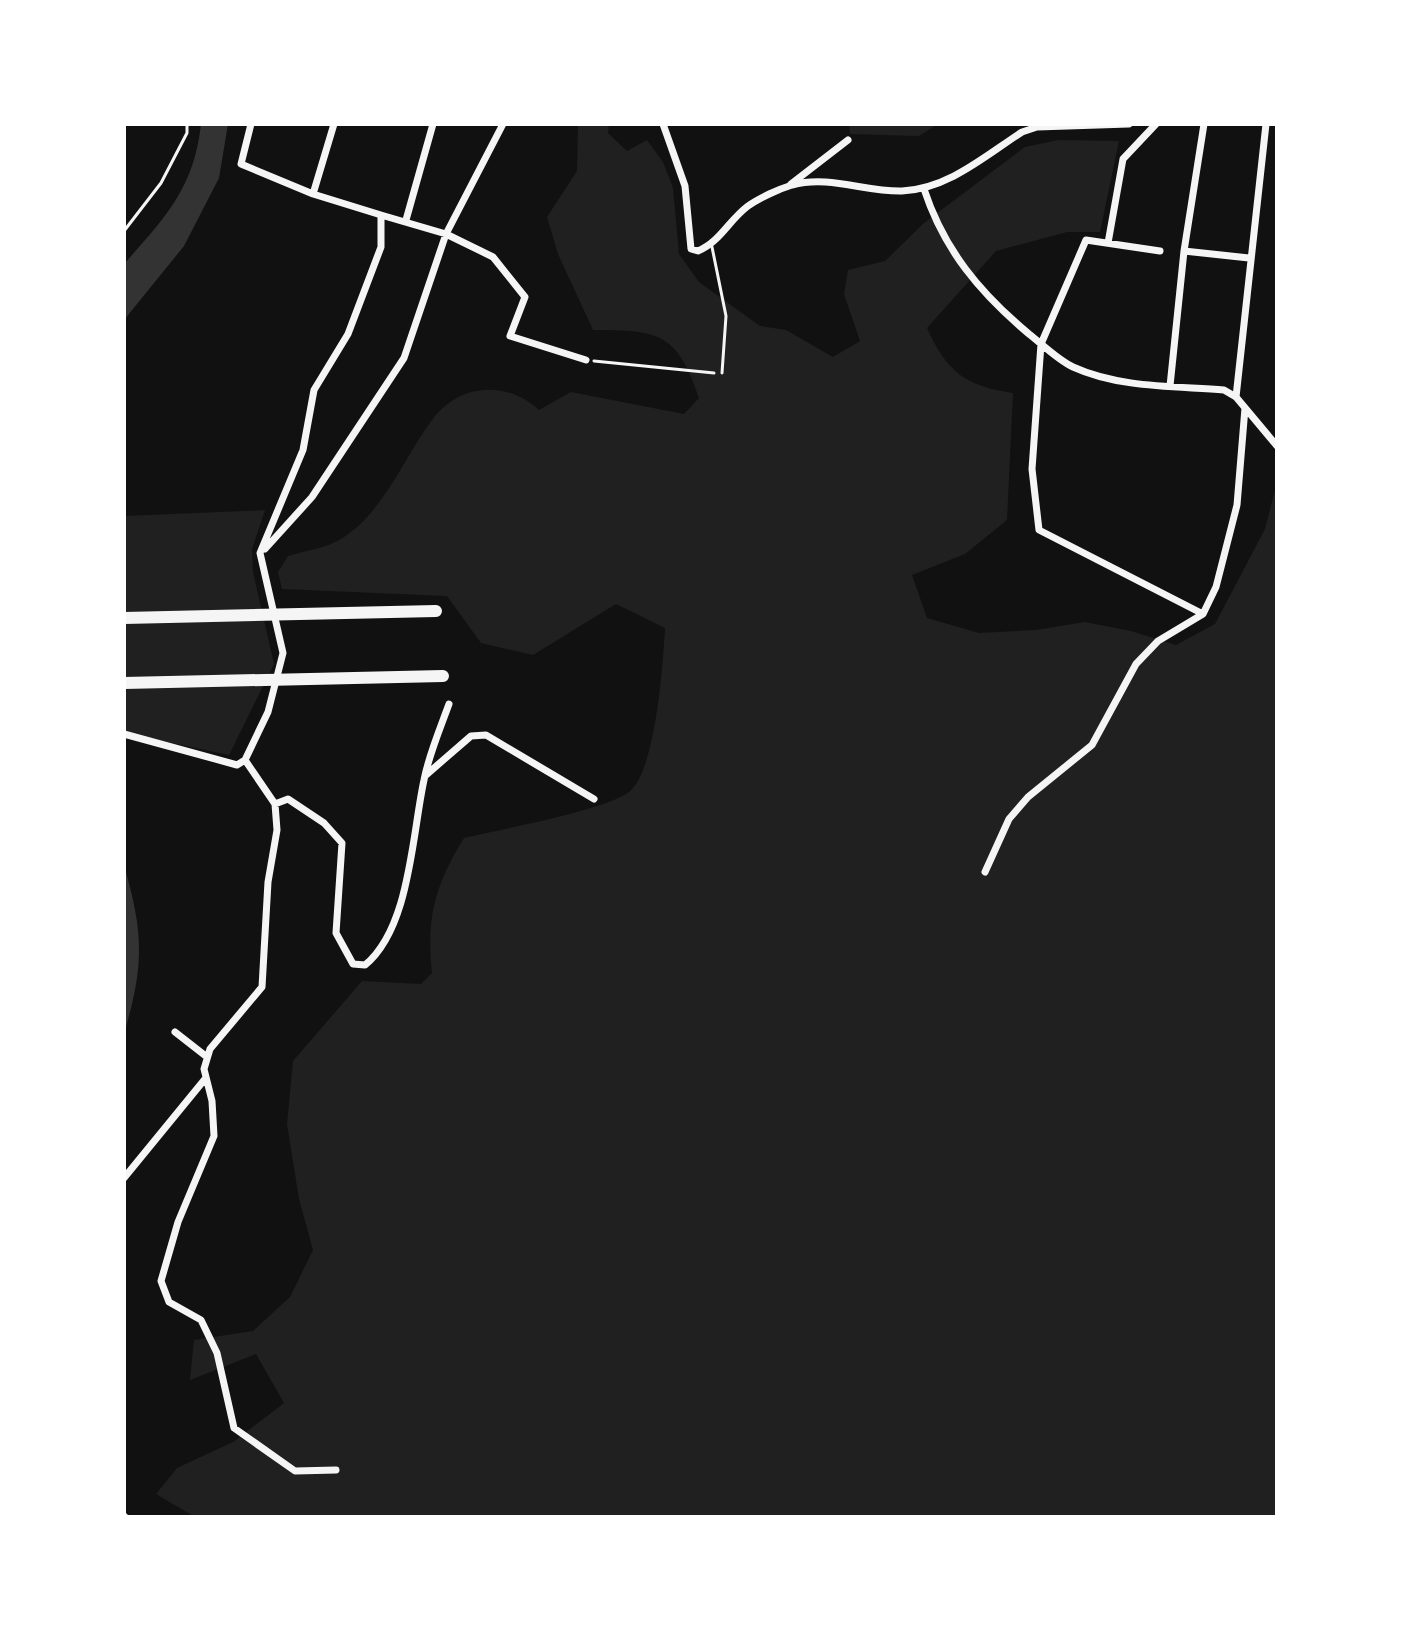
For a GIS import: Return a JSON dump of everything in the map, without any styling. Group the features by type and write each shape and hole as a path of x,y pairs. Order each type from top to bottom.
{"highway":[{"path":"124,618 436,611"},
{"path":"124,683 443,676"}],"street":[{"path":"251,124 241,164 313,194 446,234 493,257 525,297 510,336 586,360"},
{"path":"313,194 334,124"},
{"path":"406,220 433,124"},
{"path":"260,553 312,497 404,358 446,234 503,124"},
{"path":"663,124 685,186 691,249 698,251 711,245 747,207 790,186 848,140"},
{"path":"790,186 817,181 900,191 924,189 943,183 1022,132 1037,127 1129,124"},
{"path":"1108,243 1123,159 1156,124"},
{"path":"1170,386 1184,251 1204,124"},
{"path":"1236,397 1266,124"},
{"path":"924,189 944,240 969,277 1041,344 1071,367 1099,376 1224,390 1236,397 1277,446"},
{"path":"124,734 150,738 237,765 245,760 268,712 283,653 260,553 303,450 314,390 348,334 381,247 381,215"},
{"path":"1160,251 1086,240 1041,344 1032,469 1039,530 1203,614"},
{"path":"1184,251 1249,258"},
{"path":"985,872 1009,819 1028,797 1092,745 1136,664 1158,641 1203,614 1216,587 1237,505 1245,408"},
{"path":"275,804 288,799 324,823 342,843 336,933 353,964 365,965 379,954 397,918 424,776 449,704"},
{"path":"424,776 471,736 486,735 594,799"},
{"path":"245,760 275,804 277,830 268,882 262,987 210,1049 207,1057 205,1079 212,1101 214,1136 178,1222 161,1281 169,1302 201,1320 217,1353 234,1428 295,1471 336,1470"},
{"path":"175,1032 207,1057"},
{"path":"124,1178 205,1079"}],"lane":[{"path":"711,245 726,316 722,373"}],"path":[{"path":"124,231 161,183 187,133 187,124"},
{"path":"586,360 722,373"}],"shaded area":[{"path":"201,124 228,124 219,178 184,246 124,320 124,264 175,201 192,166"},
{"path":"578,124 609,124 608,133 627,151 647,140 663,162 673,188 679,254 699,282 760,326 786,330 833,357 860,341 844,294 848,270 885,261 924,223 1025,147 1058,140 1119,141 1100,232 1067,232 996,251 927,328 942,356 960,374 982,386 1013,393 1007,520 965,554 912,575 927,618 979,633 1036,630 1085,622 1131,631 1176,645 1215,624 1265,529 1277,482 1277,1517 195,1517 156,1494 177,1468 233,1442 284,1403 256,1354 190,1380 194,1340 253,1331 290,1297 313,1250 299,1199 287,1124 293,1061 362,981 421,984 432,973 430,935 435,902 446,871 464,838 576,812 617,799 629,792 646,762 656,715 665,628 616,604 533,655 481,643 447,596 282,589 278,572 288,556 329,545 357,527 382,498 435,416 459,397 472,392 500,391 514,394 539,410 571,392 684,414 699,398 683,360 663,340 635,331 593,330 558,254 547,217 577,171"},
{"path":"849,124 938,124 919,136 850,134"},
{"path":"265,510 252,549 253,572 274,664 229,755 124,733 124,516"},
{"path":"124,865 135,911 139,950 135,988 124,1034"}]}
